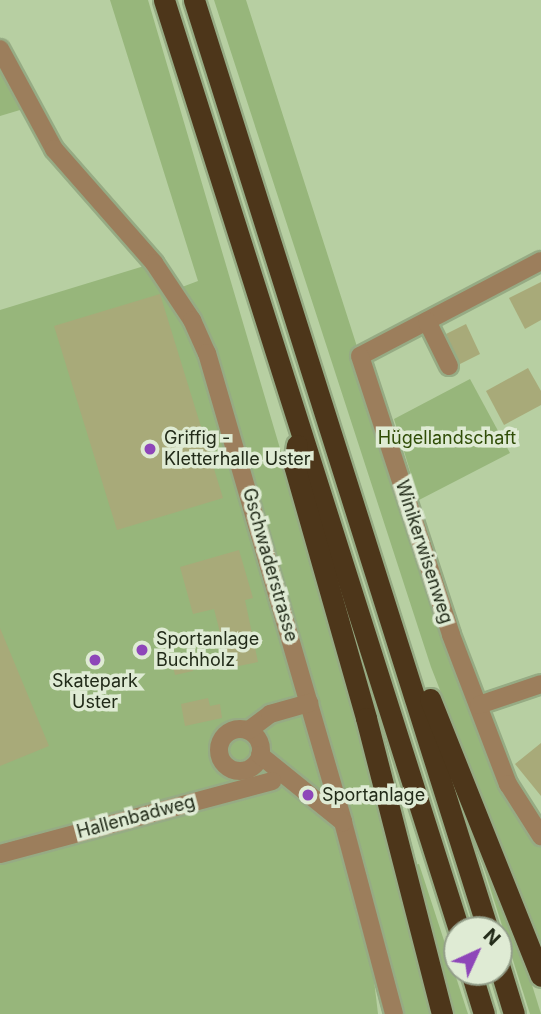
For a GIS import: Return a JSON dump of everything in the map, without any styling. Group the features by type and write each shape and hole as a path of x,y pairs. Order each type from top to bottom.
{"highway":[{"path":"164,0 299,435 454,916"},
{"path":"194,0 484,916"},
{"path":"299,435 294,465 366,718 442,1014"},
{"path":"367,542 391,587 436,716 541,976"},
{"path":"475,986 484,1014"},
{"path":"505,986 514,1014"}],"street":[{"name":"Gschwaderstrasse","path":"0,49 54,149 154,262 192,320 224,399 394,1014"},
{"path":"449,366 427,321 541,261"},
{"name":"Winikerwisenweg","path":"427,321 360,356 447,623 508,784 541,836"},
{"path":"480,705 541,684"},
{"path":"248,730 259,740 260,755 247,779 224,765 218,752 227,732 248,730 270,714 309,703"},
{"path":"260,755 343,822"},
{"name":"Hallenbadweg","path":"0,854 247,779 272,781"}],"green space":[{"path":"110,0 148,0 334,632 432,1014 402,1014 231,397 214,345 182,287 198,281"},
{"path":"214,0 246,0 360,356 479,705 541,836 541,949 431,667"},
{"path":"0,49 30,107 0,116"},
{"name":"Sportanlage Buchholz","path":"154,263 201,360 370,946 378,1014 0,1014 0,310"},
{"name":"Hügellandschaft","path":"470,379 510,453 419,500 394,419"},
{"path":"475,840 506,916 499,916"},
{"path":"419,864 443,937 443,982 414,865"},
{"path":"513,935 541,1014 530,1014 513,960"},
{"path":"444,986 459,986 468,1014 451,1014"}],"building":[{"path":"541,282 541,320 525,329 509,298"},
{"name":"Griffig - Kletterhalle Uster","path":"160,294 223,498 117,530 54,326"},
{"path":"466,324 480,354 460,364 446,334"},
{"path":"528,368 541,391 541,405 504,425 486,391"},
{"path":"239,550 253,598 245,600 258,662 229,668 214,609 193,614 180,567"},
{"path":"0,628 49,746 0,766"},
{"path":"190,655 193,671 175,675 171,659"},
{"path":"208,698 210,706 220,704 222,718 185,726 181,704"},
{"path":"541,743 541,796 515,764"}],"place":[{"name":"Griffig - Kletterhalle Uster","path":"150,449"},
{"name":"Sportanlage Buchholz","path":"142,650"},
{"name":"Skatepark Uster","path":"95,660"},
{"name":"Sportanlage","path":"308,795"}]}
